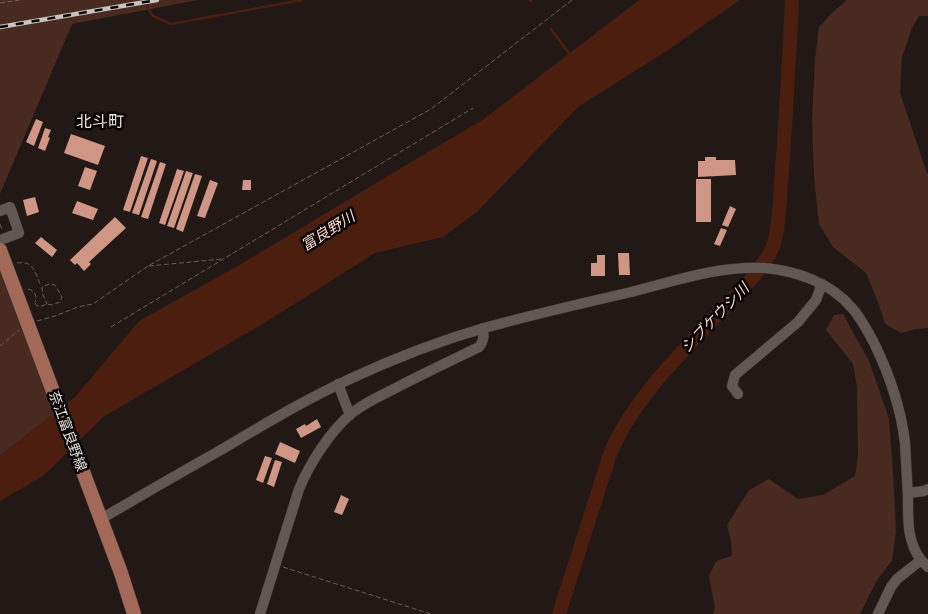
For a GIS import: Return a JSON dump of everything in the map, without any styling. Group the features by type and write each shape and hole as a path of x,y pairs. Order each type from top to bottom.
{"main road":[{"name":"奈江富良野線","path":"0,250 121,573 134,614"}],"street":[{"path":"0,211 10,207 19,233 0,240"},
{"path":"101,519 296,406 338,384 389,361 483,328 701,274 729,269 764,268 804,276 822,284 843,298 856,313 871,338 886,369 897,400 905,444 908,521 911,542 924,564 897,579 878,614"},
{"path":"738,394 732,386 735,375 798,322 816,300 822,284"},
{"path":"260,614 299,489 306,473 330,437 350,414 362,406 479,347 483,343 483,328"},
{"path":"338,384 350,414"},
{"path":"908,494 928,489"}],"path":[{"path":"0,4 20,0"},
{"path":"0,346 28,324 78,307 93,304 148,266 431,109 572,0"},
{"path":"111,327 473,108"},
{"path":"148,266 223,259"},
{"path":"14,264 23,262 29,264 35,271 47,304"},
{"path":"35,303 37,306 42,306 60,302 62,297 55,285 49,284 42,287"},
{"path":"24,289 29,289 36,295 35,303 30,306"},
{"path":"276,564 431,614"}],"shaded area":[{"path":"0,0 198,0 72,24 0,194"},
{"path":"847,0 928,0 928,16 919,16 912,28 902,57 900,93 928,174 928,328 901,333 885,324 866,273 833,247 819,224 814,178 812,121 815,59 819,27"},
{"path":"0,264 57,419 0,461"},
{"path":"843,314 869,361 889,419 896,532 892,561 877,580 860,614 713,614 715,608 709,576 716,561 732,556 727,525 749,490 769,479 798,499 823,495 855,476 858,456 857,387 853,364 826,330 834,315"}],"water":[{"name":"富良野川","path":"639,0 740,0 665,52 578,107 478,211 443,237 375,253 266,322 103,417 43,476 0,501 0,455 75,397 139,321 241,264 484,119"}],"building":[{"path":"36,119 43,122 34,146 26,142"},
{"path":"45,128 51,130 45,151 38,148"},
{"path":"71,134 105,146 98,165 64,153"},
{"path":"141,156 148,158 130,212 123,210"},
{"path":"705,157 716,157 716,160 735,160 736,175 698,177 698,161 705,161"},
{"path":"151,159 157,161 139,215 132,213"},
{"path":"160,162 166,164 148,219 141,217"},
{"path":"85,167 97,171 90,190 78,186"},
{"path":"177,169 184,171 165,225 159,223"},
{"path":"186,171 193,173 174,228 167,226"},
{"path":"195,174 202,176 183,232 176,229"},
{"path":"696,179 711,179 711,222 696,222"},
{"path":"210,180 218,183 205,218 197,216"},
{"path":"243,180 251,180 251,190 242,190"},
{"path":"35,197 39,212 27,216 23,200"},
{"path":"77,201 98,209 93,220 72,213"},
{"path":"730,206 736,209 728,227 722,225"},
{"path":"115,217 126,228 89,262 91,264 84,271 77,263 75,265 70,260"},
{"path":"721,228 727,230 720,246 714,244"},
{"path":"41,237 57,250 52,257 35,243"},
{"path":"618,253 629,253 630,275 619,275"},
{"path":"597,255 605,255 605,276 591,276 591,263 597,263"},
{"path":"317,419 321,427 301,438 296,429 305,424 306,426"},
{"path":"280,442 300,451 295,463 275,454"},
{"path":"265,456 272,458 263,483 256,480"},
{"path":"275,460 282,462 274,487 267,484"},
{"path":"341,495 349,499 342,515 334,512"}],"waterway":[{"path":"143,0 153,16 171,24 302,0"},
{"name":"シブケウシ川","path":"559,614 609,457 624,426 657,380 752,278 773,246 779,208 792,0"},
{"path":"551,29 571,56"}],"railway":[{"path":"0,27 157,0"}],"district":[{"name":"北斗町","path":"100,121"}]}
